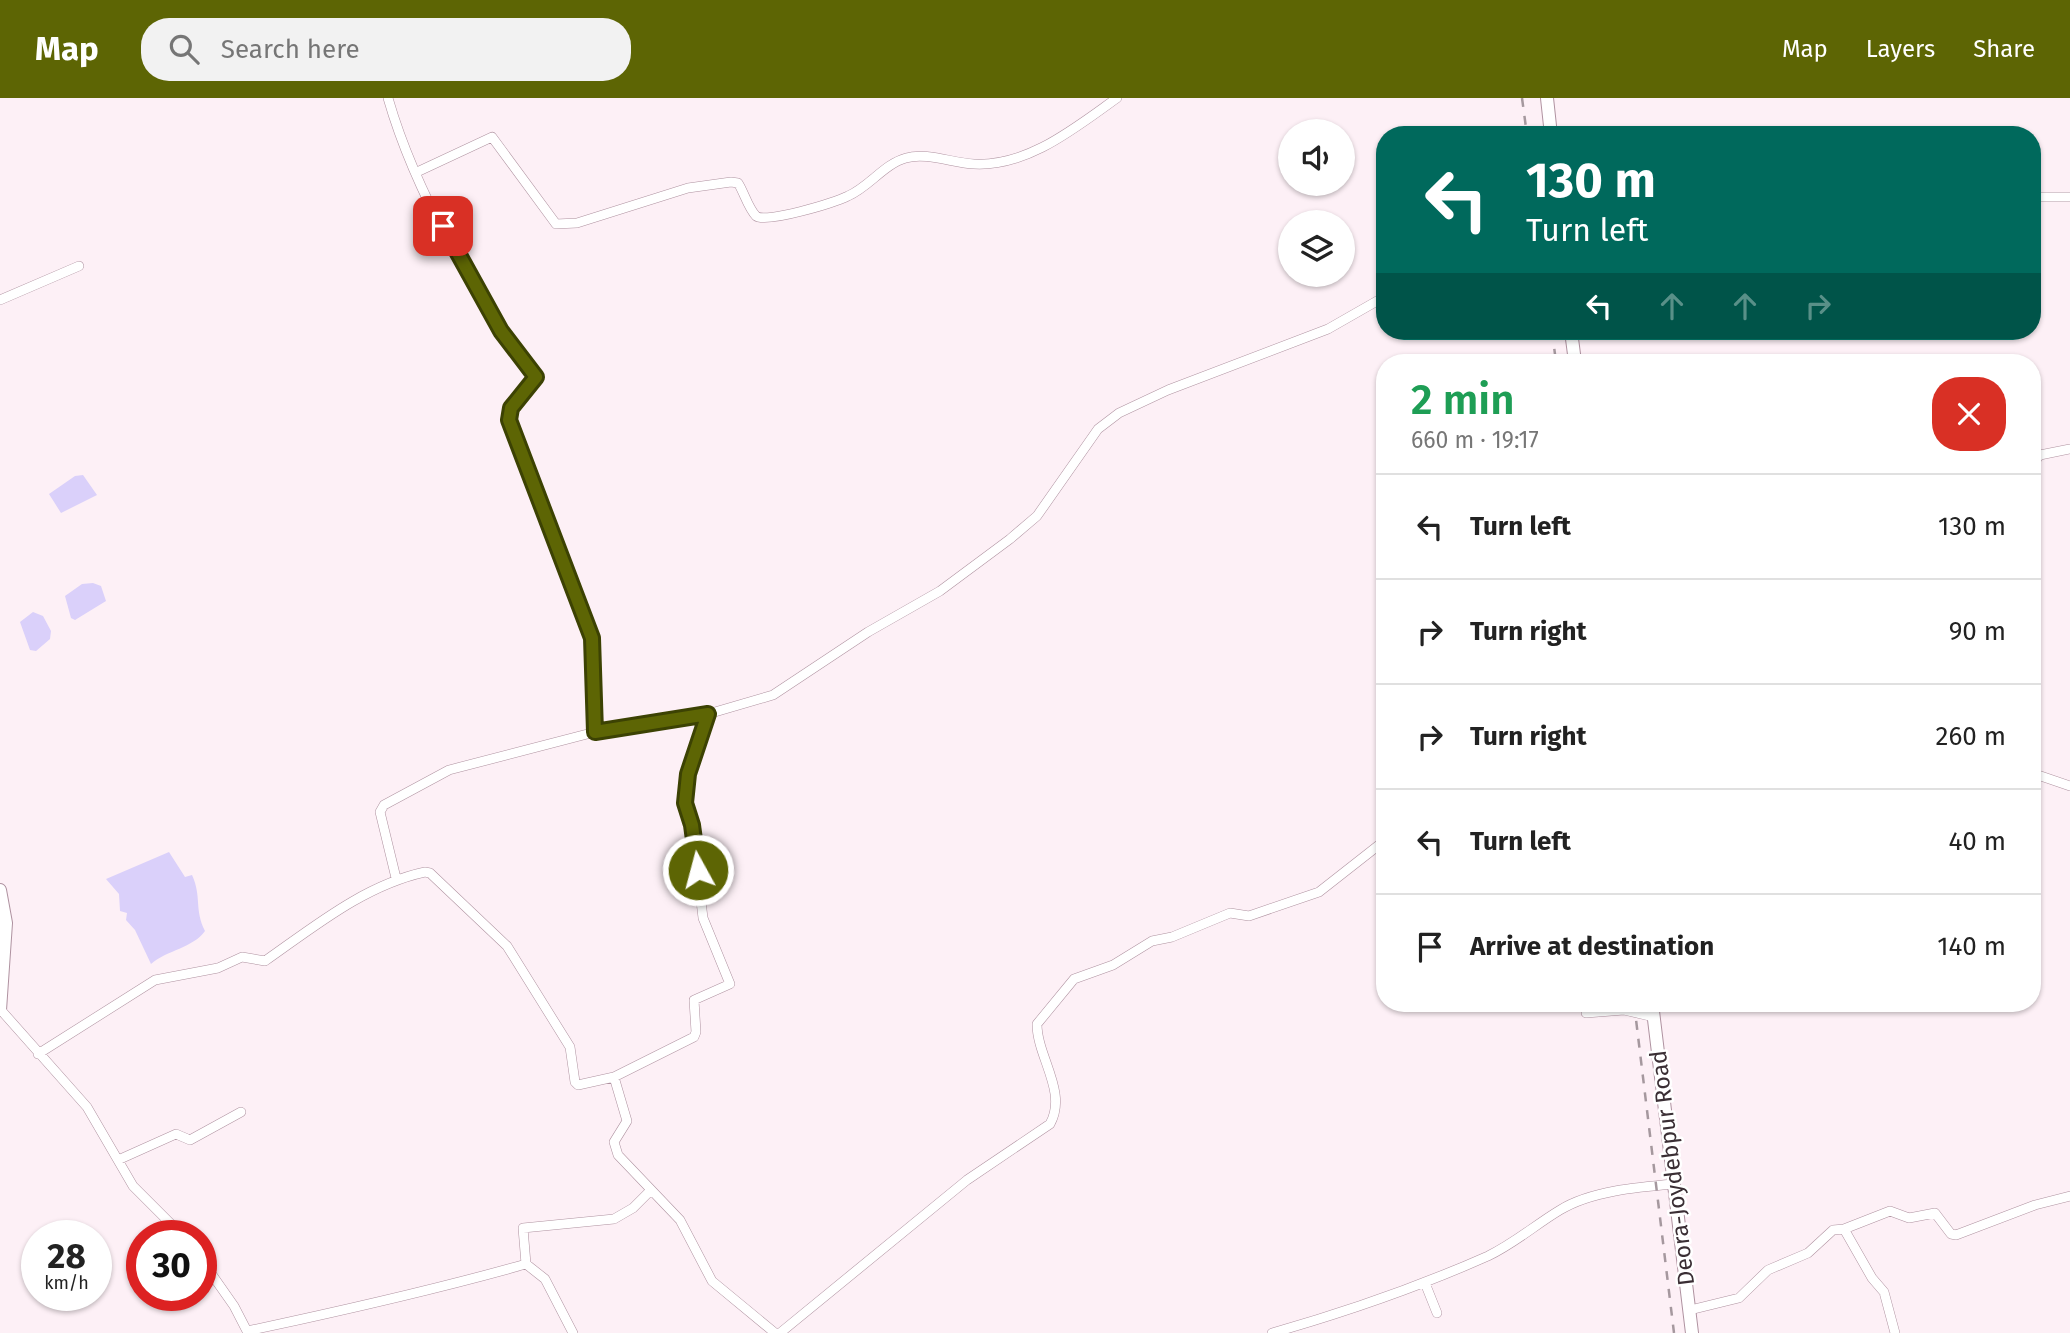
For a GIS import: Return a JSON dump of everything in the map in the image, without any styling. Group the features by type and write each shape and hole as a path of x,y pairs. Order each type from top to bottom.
{"street":[{"path":"388,98 431,205 501,331 536,377 511,408 509,420 592,638 595,732"},
{"path":"417,172 492,136 556,225 577,223 688,188 732,182 738,183 755,215 762,219 790,214 849,196 904,158 917,156 977,164 1026,155 1063,136 1117,98"},
{"path":"1547,98 1550,126"},
{"path":"2041,197 2070,197"},
{"path":"0,300 79,266"},
{"path":"396,878 380,811 384,805 449,770 595,732 708,714 773,695 869,632 940,591 1037,516 1098,429 1119,413 1168,390 1328,329 1376,302"},
{"path":"2041,455 2070,449"},
{"path":"38,1054 155,980 218,968 242,957 265,961 331,915 396,878 430,873 507,946 570,1047 575,1082 584,1085 614,1077 694,1037 694,1000 730,984 703,918 692,825 685,806 688,774 708,714"},
{"path":"2041,776 2070,786"},
{"path":"614,1077 627,1121 614,1142 615,1149 650,1191 680,1220 712,1281 778,1333 967,1181 1050,1124 1055,1114 1055,1096 1037,1024 1074,979 1113,965 1152,941 1172,937 1230,913 1249,916 1319,892 1376,847"},
{"path":"0,890 6,923 0,1010 87,1107 133,1186 167,1220"},
{"path":"1586,1013 1599,1012"},
{"path":"1633,1012 1654,1017"},
{"name":"Deora-Joydebpur Road","path":"1653,1012 1692,1333"},
{"path":"118,1160 176,1134 190,1140 241,1112"},
{"path":"1272,1333 1327,1318 1424,1283 1520,1240 1570,1205 1591,1197 1674,1184"},
{"path":"573,1333 545,1279 526,1265 521,1234 526,1226 614,1219 633,1208 650,1191"},
{"path":"1690,1310 1739,1298 1771,1268 1801,1257 1827,1234 1890,1211 1909,1218 1931,1212 1937,1215 1951,1234 1956,1235 2029,1206 2070,1196"},
{"path":"1844,1229 1872,1278 1884,1292 1895,1333"},
{"path":"217,1282 248,1332 387,1299 415,1296 526,1265"},
{"path":"1424,1283 1437,1313"}],"shaded area":[{"path":"83,475 97,495 61,513 49,494 75,476"},
{"path":"93,583 101,586 106,601 75,620 71,618 65,596 82,584"},
{"path":"33,612 43,616 51,631 50,639 36,651 30,650 20,622"},
{"path":"169,852 185,877 192,875 205,931 194,941 151,964 135,930 126,920 127,913 120,911 119,894 106,879"}],"railway":[{"path":"1522,98 1526,126"},
{"path":"1553,340 1555,354"},
{"path":"1635,1012 1674,1333"}],"route":[{"path":"443,226 501,331 536,377 511,408 509,420 592,638 595,732 708,714 688,774 685,803 692,825 698,870"}]}
